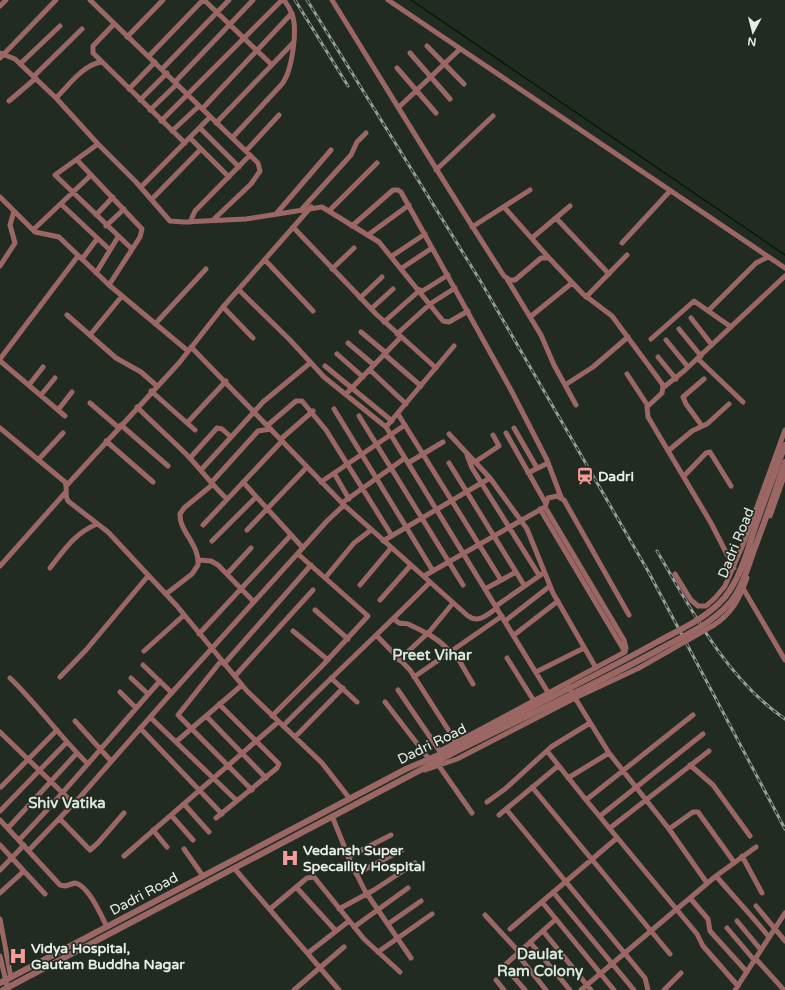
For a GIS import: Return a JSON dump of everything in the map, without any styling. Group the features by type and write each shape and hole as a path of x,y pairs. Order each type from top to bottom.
{"street":[{"path":"0,6 6,0"},
{"path":"1,56 56,0"},
{"path":"90,0 258,163 258,173 251,184 213,220"},
{"path":"128,37 163,0"},
{"path":"149,56 204,0 272,65"},
{"path":"162,69 229,0"},
{"path":"150,110 253,0"},
{"path":"161,121 188,96 283,0 292,13 293,43 290,68 286,78 232,138"},
{"path":"332,0 399,107 436,170 530,317 576,405"},
{"path":"388,0 785,268"},
{"path":"172,131 200,107 257,52 292,13"},
{"path":"114,24 92,48 93,53 185,143"},
{"path":"20,64 60,26"},
{"path":"9,101 35,78 82,29"},
{"path":"216,123 293,43"},
{"path":"427,46 464,84"},
{"path":"399,107 460,49"},
{"path":"410,53 430,78 450,99"},
{"path":"1,56 15,59 56,98 98,144 141,187 170,221 190,222 246,219 310,207 322,207 376,239 421,291 442,320 446,322 468,311"},
{"path":"56,98 91,64 102,62"},
{"path":"129,89 155,62"},
{"path":"397,68 436,113"},
{"path":"140,100 166,74"},
{"path":"190,222 195,211 239,167 248,153 279,115"},
{"path":"436,170 493,116"},
{"path":"141,187 210,117"},
{"path":"200,128 239,167"},
{"path":"302,209 351,155 357,142 366,133"},
{"path":"190,138 229,177"},
{"path":"98,144 55,175 106,226 132,249"},
{"path":"152,199 201,149"},
{"path":"276,214 331,150"},
{"path":"77,160 142,229 141,235 109,285"},
{"path":"329,211 377,163"},
{"path":"33,230 73,194 91,175"},
{"path":"352,226 393,190 398,190 401,192 511,390 548,463 560,497 564,500 629,616"},
{"path":"472,226 530,190"},
{"path":"622,243 670,191"},
{"path":"0,197 33,230 55,235 109,285 155,324 190,349 226,381 343,504 474,620 481,619 544,572"},
{"path":"96,215 113,197"},
{"path":"61,204 110,250"},
{"path":"368,235 409,205"},
{"path":"532,238 570,206"},
{"path":"0,566 65,493 67,485 190,349 223,307 310,207"},
{"path":"504,207 572,283 586,297 612,316 664,388"},
{"path":"106,226 124,209"},
{"path":"0,264 15,243 10,225 14,211"},
{"path":"556,218 609,274"},
{"path":"293,227 384,322 436,368"},
{"path":"392,256 425,234"},
{"path":"96,272 118,237"},
{"path":"65,416 28,385 0,358 97,238"},
{"path":"332,269 354,248"},
{"path":"402,268 432,248"},
{"path":"586,297 627,255"},
{"path":"708,310 756,263 768,257"},
{"path":"507,279 515,280 541,258 549,258"},
{"path":"265,260 313,311"},
{"path":"155,324 206,269"},
{"path":"384,322 421,291 448,275"},
{"path":"734,568 711,523 684,476 652,426 647,413 648,406 662,393 664,388 676,379 785,276"},
{"path":"360,298 382,277"},
{"path":"530,317 572,283"},
{"path":"346,394 385,354 399,336 430,304 455,288"},
{"path":"371,309 393,289"},
{"path":"238,290 324,377 386,427 504,618 548,694"},
{"path":"90,335 122,296"},
{"path":"651,339 692,301 708,310 731,327"},
{"path":"223,307 253,338"},
{"path":"67,315 116,358 141,372 156,386"},
{"path":"691,318 712,345"},
{"path":"679,329 699,357 743,402"},
{"path":"361,332 421,386"},
{"path":"565,385 593,367 628,337"},
{"path":"666,340 688,367"},
{"path":"348,343 374,365"},
{"path":"386,427 454,346"},
{"path":"337,354 363,376"},
{"path":"658,357 676,379"},
{"path":"201,470 254,411 283,384 310,363"},
{"path":"325,366 392,421"},
{"path":"28,385 43,367"},
{"path":"370,370 406,404"},
{"path":"627,374 648,406"},
{"path":"41,395 55,378"},
{"path":"702,426 686,404 683,397 704,379"},
{"path":"187,423 226,381"},
{"path":"151,391 195,430"},
{"path":"58,410 72,392"},
{"path":"166,594 192,574 198,565 199,560 193,543 182,523 180,514 184,508 211,484 258,431 270,427 298,400 302,401 312,412 348,464 392,536"},
{"path":"90,403 168,466"},
{"path":"668,451 729,404"},
{"path":"137,407 190,458 211,484 227,499"},
{"path":"334,409 433,571"},
{"path":"203,525 282,440 312,412"},
{"path":"398,414 501,580"},
{"path":"358,416 463,585"},
{"path":"321,482 405,426"},
{"path":"0,428 67,485"},
{"path":"190,458 217,428 222,429 231,438"},
{"path":"514,428 537,468"},
{"path":"675,574 695,604 702,607 720,593 734,568 785,430"},
{"path":"38,460 63,433"},
{"path":"506,433 545,504 624,640 626,648 625,652"},
{"path":"449,434 490,478 533,539 550,586 596,668"},
{"path":"475,462 499,446 493,435"},
{"path":"106,441 153,482"},
{"path":"29,850 74,804 140,728 343,504 391,468 423,454 443,442"},
{"name":"Dadri Road","path":"5,981 350,799 644,650 695,622 712,610 726,596 736,579 785,445"},
{"path":"684,476 706,453 710,452 731,486"},
{"path":"466,453 468,461 539,575"},
{"name":"Dadri Road","path":"6,989 416,772 505,726 553,705 699,628 717,615 731,600 742,582 785,462"},
{"path":"449,463 524,586"},
{"path":"528,473 548,463"},
{"path":"247,530 307,467"},
{"path":"334,474 349,499"},
{"path":"416,772 439,766 457,759 575,698 639,668 714,625 732,610 740,596 785,474"},
{"path":"383,541 490,478"},
{"path":"243,482 303,548"},
{"path":"65,493 71,504 108,532 166,594 242,684 278,722 322,763 350,799"},
{"path":"424,576 540,509 553,496 560,497"},
{"path":"212,541 256,497"},
{"path":"540,509 625,652"},
{"path":"50,568 82,531 97,524"},
{"path":"325,578 345,552 371,530"},
{"path":"199,634 291,535"},
{"path":"228,574 251,548"},
{"path":"360,585 391,548"},
{"path":"272,716 328,660 368,616 298,554"},
{"path":"199,560 211,561 228,574 254,602"},
{"path":"252,790 192,728 179,717 179,713 311,565"},
{"path":"380,600 411,565"},
{"path":"486,589 516,572"},
{"path":"60,677 86,650 148,576"},
{"path":"283,726 331,678 377,636 430,582"},
{"path":"414,677 550,586"},
{"path":"235,676 313,590"},
{"path":"744,590 785,660"},
{"path":"514,635 558,600"},
{"path":"399,660 427,634 453,603"},
{"path":"315,610 348,639"},
{"path":"144,651 184,615"},
{"path":"394,619 400,623 407,623 442,643 451,651 473,684"},
{"path":"293,631 328,660"},
{"path":"377,636 414,677 456,742"},
{"path":"536,672 584,648"},
{"path":"398,690 441,752 456,742 625,652"},
{"path":"507,658 534,701"},
{"path":"143,664 172,693"},
{"path":"10,678 29,696 67,742 88,764"},
{"path":"131,678 148,694"},
{"path":"331,678 357,702"},
{"path":"19,840 64,794 100,748 160,681"},
{"path":"177,741 242,684"},
{"path":"567,684 609,753 669,829 707,883"},
{"path":"295,737 342,688"},
{"path":"120,692 136,708"},
{"path":"385,702 429,759"},
{"path":"216,818 266,778 277,768 279,764 219,704"},
{"path":"586,800 693,715"},
{"path":"206,716 266,778"},
{"path":"150,717 177,741 237,801"},
{"path":"75,721 111,761"},
{"path":"124,856 278,722"},
{"path":"487,802 505,789 547,750 590,723"},
{"path":"140,728 222,814"},
{"path":"1,786 57,730"},
{"path":"0,732 74,804"},
{"path":"600,816 703,734"},
{"path":"0,811 41,771 67,742"},
{"path":"547,750 558,766 697,934 703,946 736,988 756,960 785,913"},
{"path":"610,828 709,751"},
{"path":"8,828 52,782 77,753"},
{"path":"568,778 609,753"},
{"path":"690,765 712,785 750,836"},
{"path":"439,766 472,812"},
{"path":"499,815 532,786 558,766"},
{"path":"532,786 670,954"},
{"path":"184,804 209,832"},
{"path":"506,809 645,978 648,990"},
{"path":"669,829 693,812 698,812 734,862"},
{"path":"60,819 90,850 124,813"},
{"path":"171,815 193,840"},
{"path":"332,816 348,857 367,894 411,958"},
{"path":"0,820 60,885 65,886 75,883 80,885 92,898 107,927"},
{"path":"154,830 167,847"},
{"path":"348,857 391,835"},
{"path":"510,929 617,838"},
{"path":"0,845 45,894"},
{"path":"0,870 24,845"},
{"path":"581,990 707,883 756,847"},
{"path":"184,849 203,876"},
{"path":"356,874 402,850"},
{"path":"742,856 762,893"},
{"path":"339,909 367,894 414,863"},
{"path":"234,868 339,990"},
{"path":"0,893 24,871"},
{"path":"716,876 738,902 747,909 770,937"},
{"path":"270,909 309,877 314,877 354,927 400,972"},
{"path":"296,887 336,931"},
{"path":"354,927 408,888"},
{"path":"553,892 634,990"},
{"path":"690,898 708,919 710,931 748,972"},
{"path":"388,924 421,901"},
{"path":"542,902 614,990"},
{"path":"756,906 785,941"},
{"path":"378,952 432,914"},
{"path":"485,914 518,953 546,990"},
{"path":"0,919 6,989"},
{"path":"525,990 505,965 556,919"},
{"path":"308,953 349,921"},
{"path":"738,921 761,950"},
{"path":"727,928 784,990"},
{"path":"543,931 592,990"},
{"path":"530,942 570,990"},
{"path":"297,989 344,947"},
{"path":"0,959 5,981"},
{"path":"664,990 681,973"},
{"path":"496,980 504,990"}],"waterway":[{"path":"411,0 785,255"},
{"path":"0,934 3,948"}],"railway":[{"path":"295,0 348,86"},
{"path":"307,0 481,282 648,571 785,829"},
{"path":"657,551 697,620 728,664 745,684 785,719"}],"place":[{"name":"Dadri","path":"585,476"},
{"name":"Vedansh Super Specaility Hospital","path":"290,858"},
{"name":"Vidya Hospital, Gautam Buddha Nagar","path":"18,956"}],"district":[{"name":"Preet Vihar","path":"432,655"},
{"name":"Shiv Vatika","path":"67,803"},
{"name":"Daulat Ram Colony","path":"540,962"}]}
